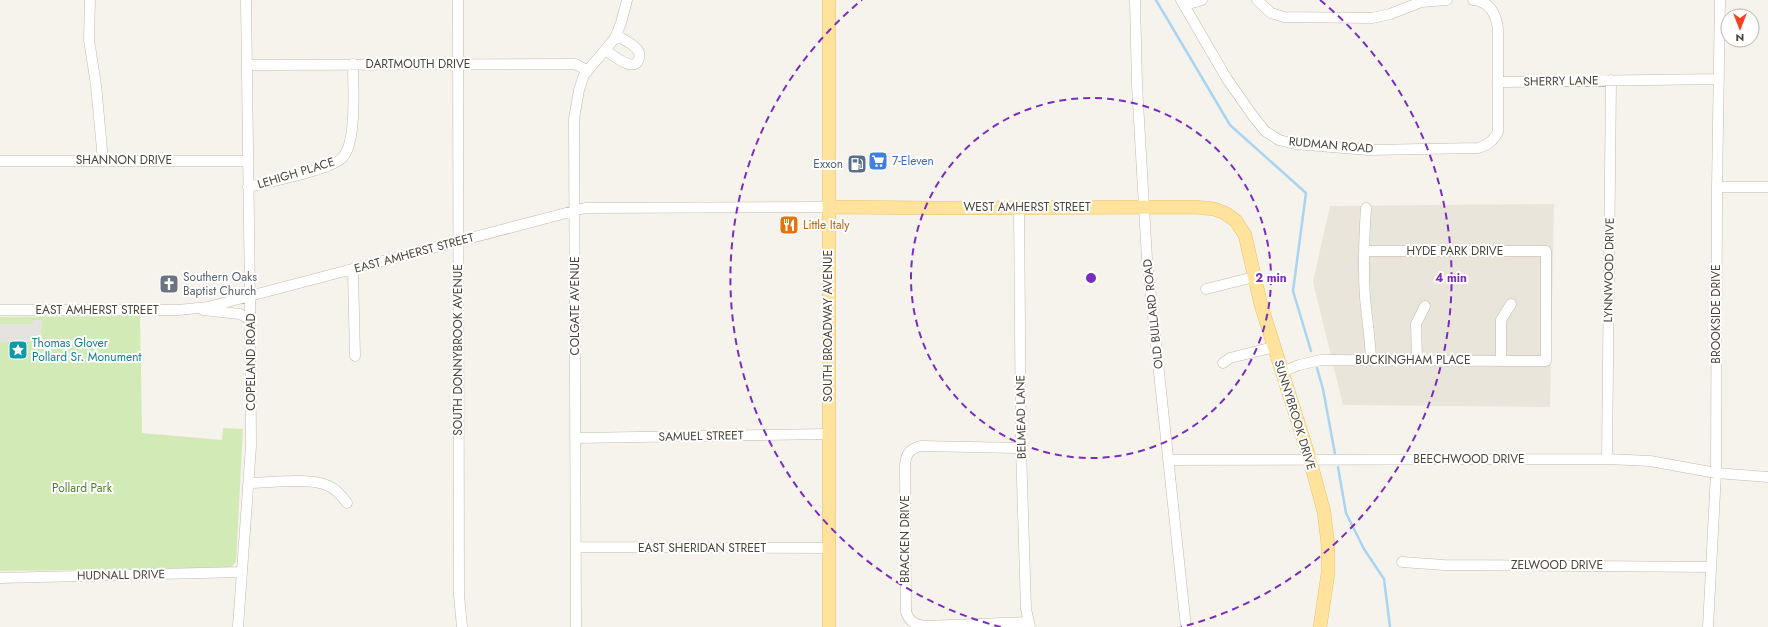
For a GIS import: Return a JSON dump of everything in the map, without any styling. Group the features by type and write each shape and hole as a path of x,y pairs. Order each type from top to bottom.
{"main road":[{"name":"SOUTH BROADWAY AVENUE","path":"829,0 829,627"},
{"name":"WEST AMHERST STREET","path":"829,207 1204,207 1225,213"},
{"name":"SUNNYBROOK DRIVE","path":"1225,213 1236,221 1245,235 1254,277 1310,460 1324,512 1328,545 1328,573 1320,627"}],"street":[{"path":"90,0 89,40 96,85 103,160"},
{"name":"COPELAND ROAD","path":"238,627 251,446 246,0"},
{"name":"SOUTH DONNYBROOK AVENUE","path":"458,0 459,595 462,627"},
{"name":"COLGATE AVENUE","path":"576,627 575,210 573,141 575,114 580,86 587,70 606,50 616,35 627,0"},
{"name":"OLD BULLARD ROAD","path":"1135,0 1137,85 1147,260 1186,627"},
{"path":"1183,3 1202,0"},
{"path":"1257,0 1270,13 1284,17 1365,18 1390,14 1421,2 1447,0"},
{"path":"1473,0 1486,3 1497,18 1499,82"},
{"name":"BROOKSIDE DRIVE","path":"1708,627 1716,473 1717,187 1720,0"},
{"name":"RUDMAN ROAD","path":"1183,3 1228,79 1253,116 1265,131 1279,140 1295,144 1368,150 1478,148 1486,146 1494,139 1498,132 1499,82"},
{"path":"606,50 628,64 634,64 638,61 640,56 637,48 616,35"},
{"name":"LEHIGH PLACE","path":"248,188 337,163 344,156 349,147 352,132 354,64"},
{"name":"DARTMOUTH DRIVE","path":"247,65 575,64 587,70"},
{"name":"LYNNWOOD DRIVE","path":"1607,459 1611,80"},
{"name":"SHERRY LANE","path":"1499,82 1719,80"},
{"name":"SHANNON DRIVE","path":"0,161 248,161"},
{"path":"1717,187 1768,187"},
{"name":"EAST AMHERST STREET","path":"0,310 198,309 250,297 575,210 592,207 829,207"},
{"name":"BELMEAD LANE","path":"1020,207 1021,448 1026,609 1029,625"},
{"path":"1366,208 1364,251 1365,298 1370,335 1371,359"},
{"name":"HYDE PARK DRIVE","path":"1364,251 1546,251 1546,361"},
{"path":"353,270 355,356"},
{"path":"1206,289 1254,277"},
{"path":"1501,360 1501,320 1511,304"},
{"path":"1417,360 1416,324 1425,306"},
{"path":"198,309 218,313 240,314 250,320"},
{"path":"1223,363 1230,358 1274,346"},
{"name":"BUCKINGHAM PLACE","path":"1282,372 1299,365 1321,360 1371,359 1546,361"},
{"name":"SAMUEL STREET","path":"575,438 828,434"},
{"name":"BRACKEN DRIVE","path":"1021,448 921,446 913,448 908,452 905,458 906,612 910,620 923,626 1029,625"},
{"name":"BEECHWOOD DRIVE","path":"1168,460 1607,459 1650,461 1716,473 1768,477"},
{"path":"249,483 319,483 336,491 347,503"},
{"name":"EAST SHERIDAN STREET","path":"576,548 828,548"},
{"name":"ZELWOOD DRIVE","path":"1402,562 1444,565 1711,567"},
{"name":"HUDNALL DRIVE","path":"0,578 241,572"}],"shaded area":[{"path":"1554,204 1550,407 1343,405 1313,282 1330,206"},
{"path":"33,320 42,320 41,342 0,342 0,324 32,324"}],"green space":[{"name":"Pollard Park","path":"140,316 142,433 222,440 223,428 243,429 236,562 230,568 0,571 0,317"}],"waterway":[{"path":"1156,0 1230,125 1306,193 1293,291 1311,351"},
{"path":"1317,368 1323,389 1335,454"},
{"path":"1338,467 1346,513 1364,549 1384,579 1390,627"}],"place":[{"name":"7-Eleven","path":"878,161"},
{"name":"Exxon","path":"857,164"},
{"name":"Little Italy","path":"789,225"},
{"name":"Southern Oaks Baptist Church","path":"169,284"},
{"name":"Thomas Glover Pollard Sr. Monument","path":"18,350"}]}
